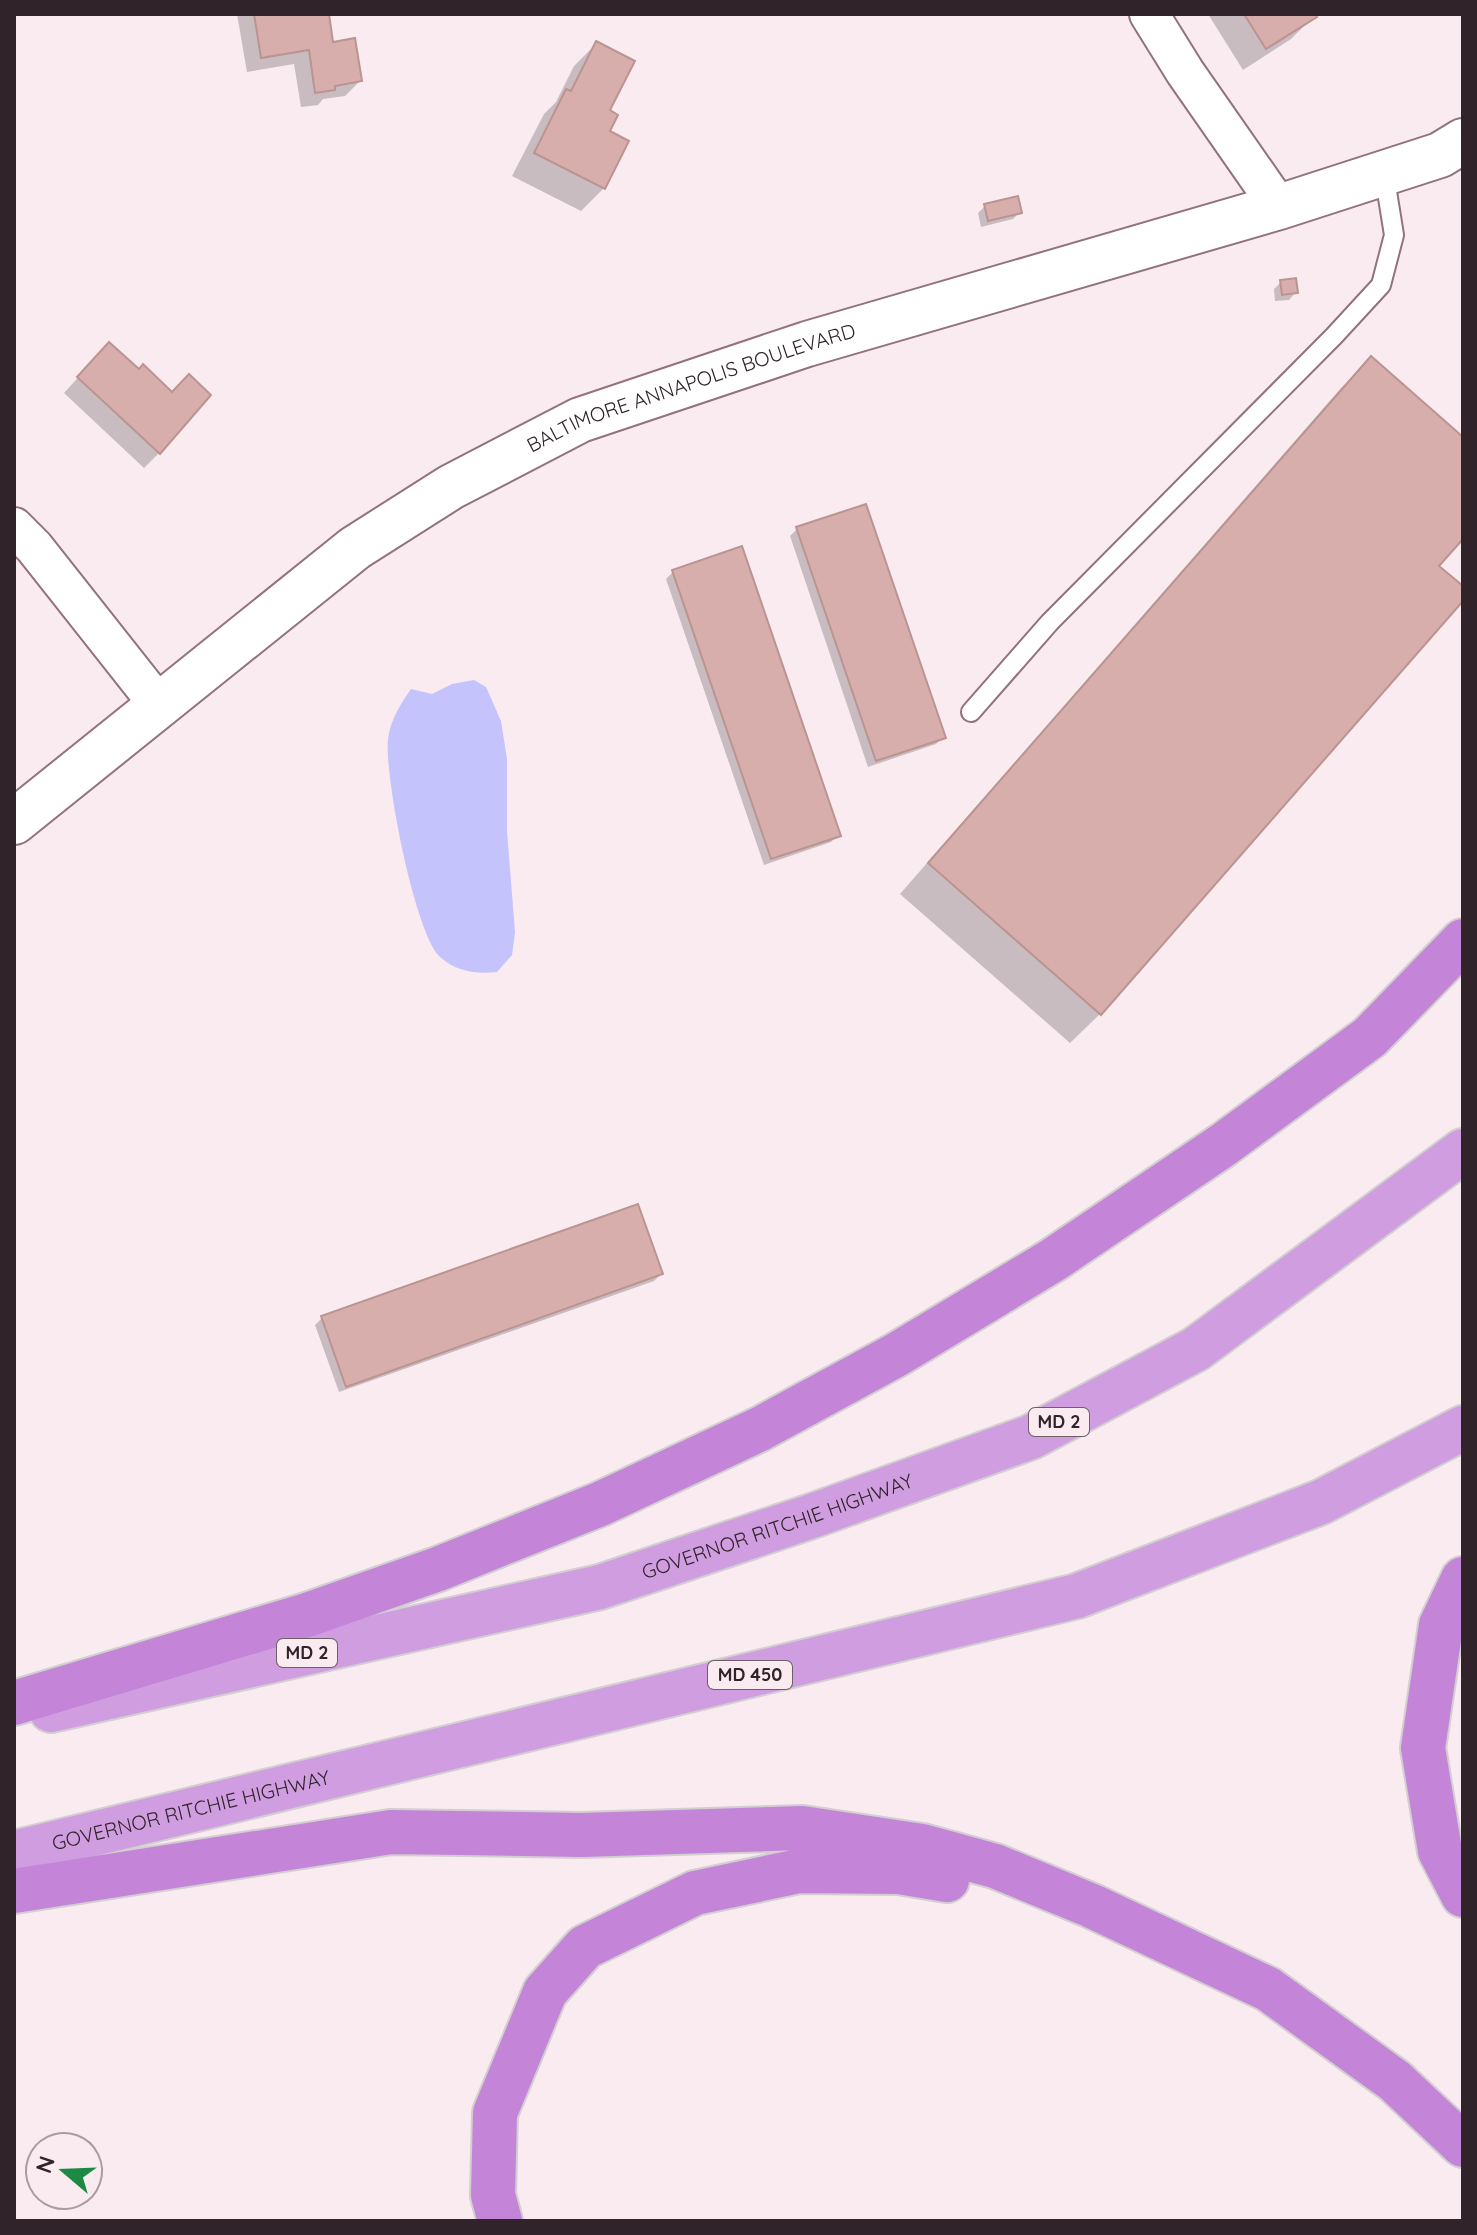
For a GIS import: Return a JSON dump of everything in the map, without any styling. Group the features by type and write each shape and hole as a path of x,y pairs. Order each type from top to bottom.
{"highway":[{"path":"14,1703 307,1615 438,1569 600,1504 760,1429 896,1355 1040,1268 1223,1145 1370,1037 1463,941"},
{"name":"GOVERNOR RITCHIE HIGHWAY","path":"14,1719 600,1587 812,1516 1031,1437 1196,1349 1463,1151"},
{"name":"GOVERNOR RITCHIE HIGHWAY","path":"14,1853 1077,1596 1321,1502 1463,1428"},
{"path":"1463,1579 1441,1625 1423,1748 1440,1851 1463,1895"},
{"path":"14,1891 391,1832 582,1835 802,1828 922,1846 995,1866 1092,1906 1268,1989 1395,2081 1463,2145"},
{"path":"500,2221 493,2195 495,2113 545,1992 585,1947 695,1893 799,1871 899,1872 1092,1906"}],"street":[{"path":"1149,14 1185,72 1279,207"},
{"name":"BALTIMORE ANNAPOLIS BOULEVARD","path":"14,822 355,548 451,487 517,450 580,420 807,344 1279,207 1440,155 1463,141"},
{"path":"14,527 34,547 158,704"}],"lane":[{"path":"971,712 1050,622 1381,285 1394,235 1384,173"}],"water":[{"path":"474,680 486,687 501,721 507,759 507,831 515,932 512,955 497,972 489,973 453,966 440,957 430,943 403,853 388,758 391,726 411,689 432,694 452,684"}],"building":[{"path":"254,14 329,14 333,42 355,38 362,81 315,93 309,50 261,58"},
{"path":"1244,14 1315,14 1317,17 1266,49"},
{"path":"596,41 635,61 610,110 618,115 610,131 629,141 605,189 534,153 566,89 571,91"},
{"path":"1018,196 1022,213 988,221 984,204"},
{"path":"1296,278 1298,293 1282,295 1280,280"},
{"path":"109,342 139,369 143,364 172,392 189,374 211,395 160,454 77,377"},
{"path":"1371,356 1463,437 1463,539 1439,566 1463,586 1463,601 1101,1015 928,863"},
{"path":"866,504 946,738 876,761 796,527"},
{"path":"742,546 841,836 771,859 672,570"},
{"path":"638,1204 663,1274 346,1387 321,1316"}]}
